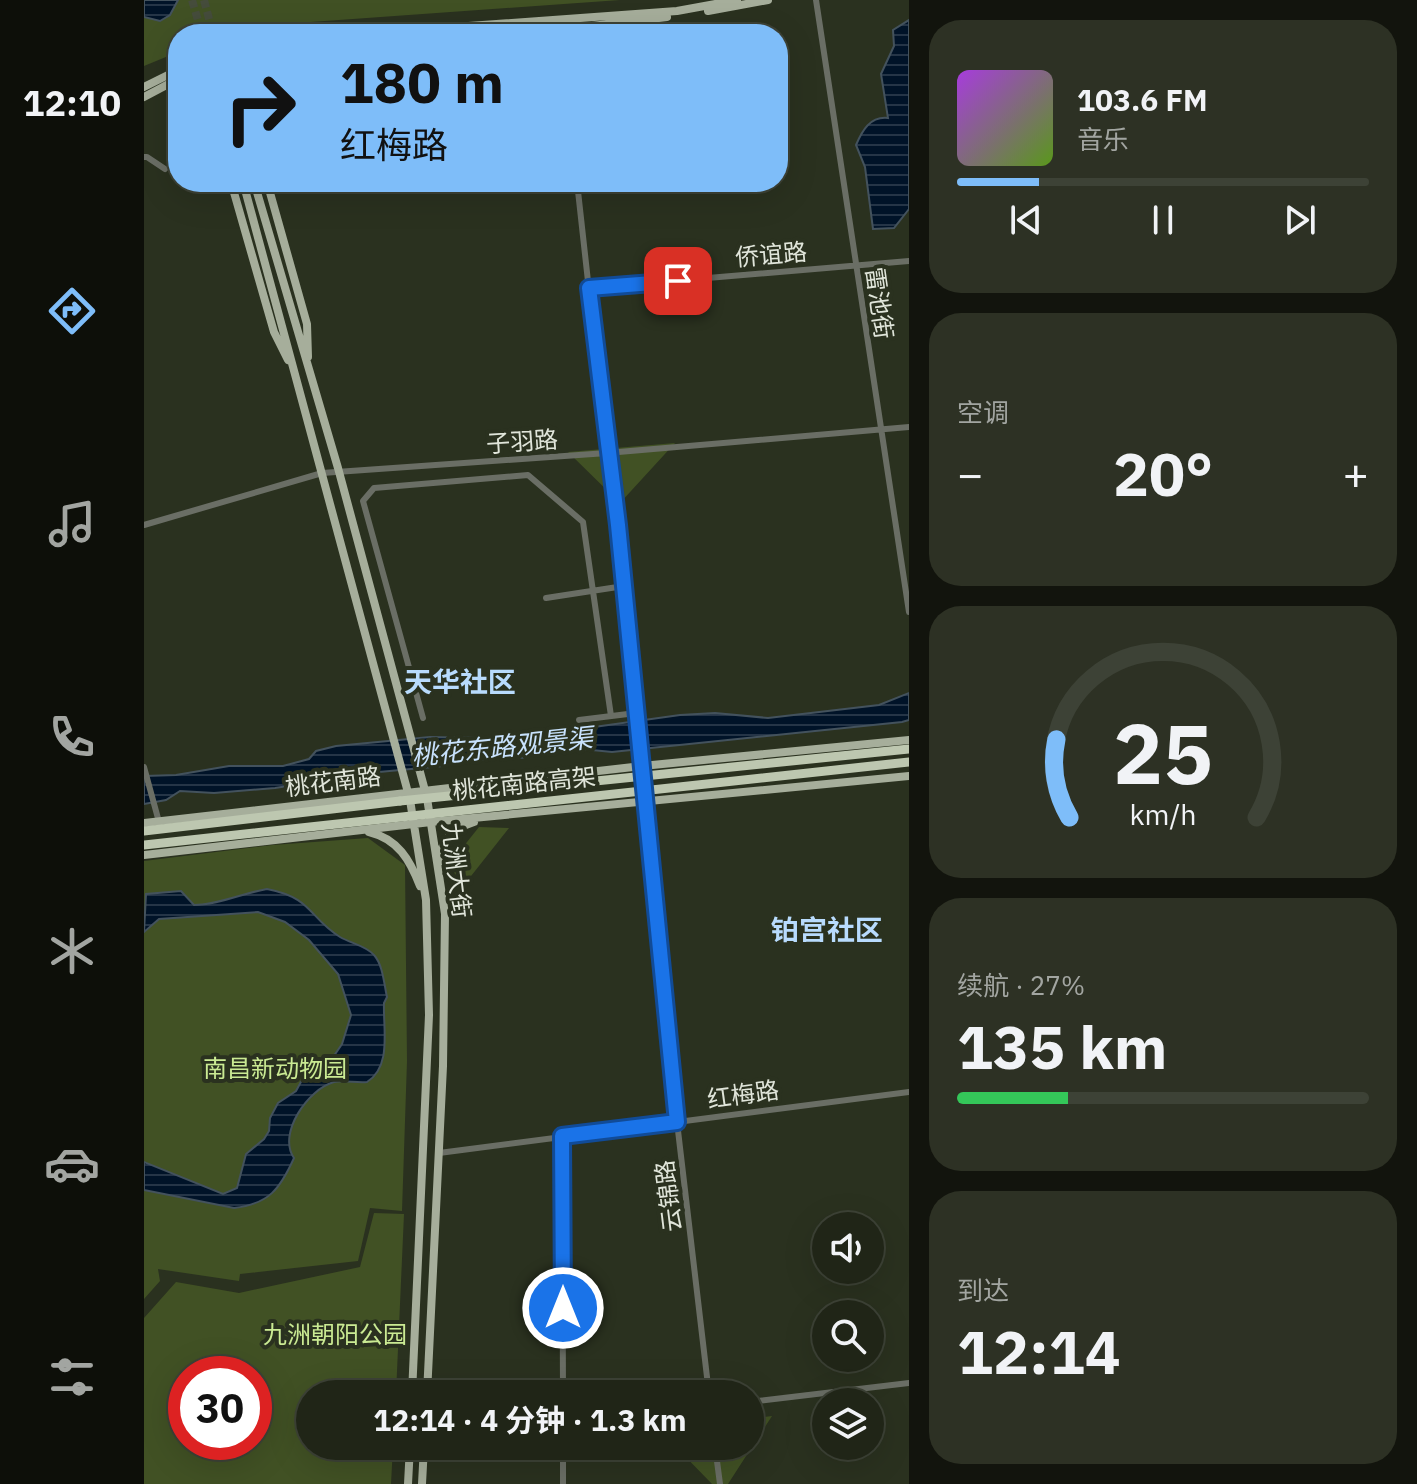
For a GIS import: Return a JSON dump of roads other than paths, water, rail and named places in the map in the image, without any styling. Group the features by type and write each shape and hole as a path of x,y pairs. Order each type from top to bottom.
{"highway":[{"name":"桃花南路高架","path":"144,831 400,801 909,749"},
{"name":"桃花南路高架","path":"144,845 909,762"}],"main road":[{"path":"492,24 677,11 737,0"},
{"path":"617,24 768,0"},
{"path":"144,87 168,75"},
{"path":"144,97 168,84"},
{"path":"234,192 274,332 295,373"},
{"name":"九洲大街","path":"246,192 408,792 426,900 429,1015 413,1380"},
{"name":"九洲大街","path":"257,192 339,472 420,771 445,914 439,1153 428,1380"},
{"path":"270,192 307,324 308,370"},
{"name":"桃花南路","path":"144,823 452,788 641,762 909,740"},
{"path":"420,771 427,779 452,788"},
{"path":"144,855 489,816 909,776"},
{"path":"445,914 439,858 442,846 454,831 489,816"},
{"path":"360,830 386,838 402,851 413,867 426,900"},
{"path":"408,1484 409,1460"},
{"path":"422,1484 423,1460"}],"street":[{"name":"雷池街","path":"816,0 909,612"},
{"path":"559,19 559,24"},
{"path":"144,157 165,169"},
{"name":"云锦路","path":"578,192 624,586 677,1122 707,1380"},
{"name":"侨谊路","path":"589,288 909,261"},
{"name":"子羽路","path":"144,525 322,473 909,427"},
{"path":"335,458 357,470"},
{"path":"423,718 363,501 374,488 528,475 583,522 611,716"},
{"path":"546,598 624,586"},
{"path":"579,720 636,715"},
{"path":"144,767 159,822"},
{"name":"红梅路","path":"439,1153 909,1092"},
{"path":"562,1136 563,1380"},
{"path":"764,1400 909,1383"},
{"path":"563,1460 563,1484"},
{"path":"717,1460 720,1484"}],"water":[{"path":"144,0 178,0 170,15 160,21 144,17"},
{"path":"909,20 909,209 894,228 873,229 865,167 856,145 872,122 888,118 881,74 894,46 893,30"},
{"name":"桃花东路观景渠","path":"909,693 909,720 902,722 612,752 562,747 545,755 534,752 526,758 471,761 275,788 214,793 180,791 166,800 144,804 144,776 176,775 229,766 283,766 309,759 316,751 336,746 430,737 493,741 680,715 715,713 768,718 879,705"},
{"path":"267,889 293,897 330,930 367,949 377,959 387,997 380,1067 367,1082 334,1082 314,1093 305,1103 289,1137 294,1158 284,1178 265,1199 234,1208 144,1190 144,1162 223,1194 237,1188 246,1154 264,1139 278,1103 296,1091 302,1080 329,1063 342,1044 351,1015 338,974 309,940 285,922 258,912 159,919 144,932 146,894 181,891 194,905"}],"tunnel":[{"path":"192,0 199,24"},
{"path":"204,0 210,24"}],"district":[{"name":"天华社区","path":"460,681"},
{"name":"铂宫社区","path":"827,929"}],"park label":[{"name":"南昌新动物园","path":"275,1068"},
{"name":"九洲朝阳公园","path":"335,1334"}]}
